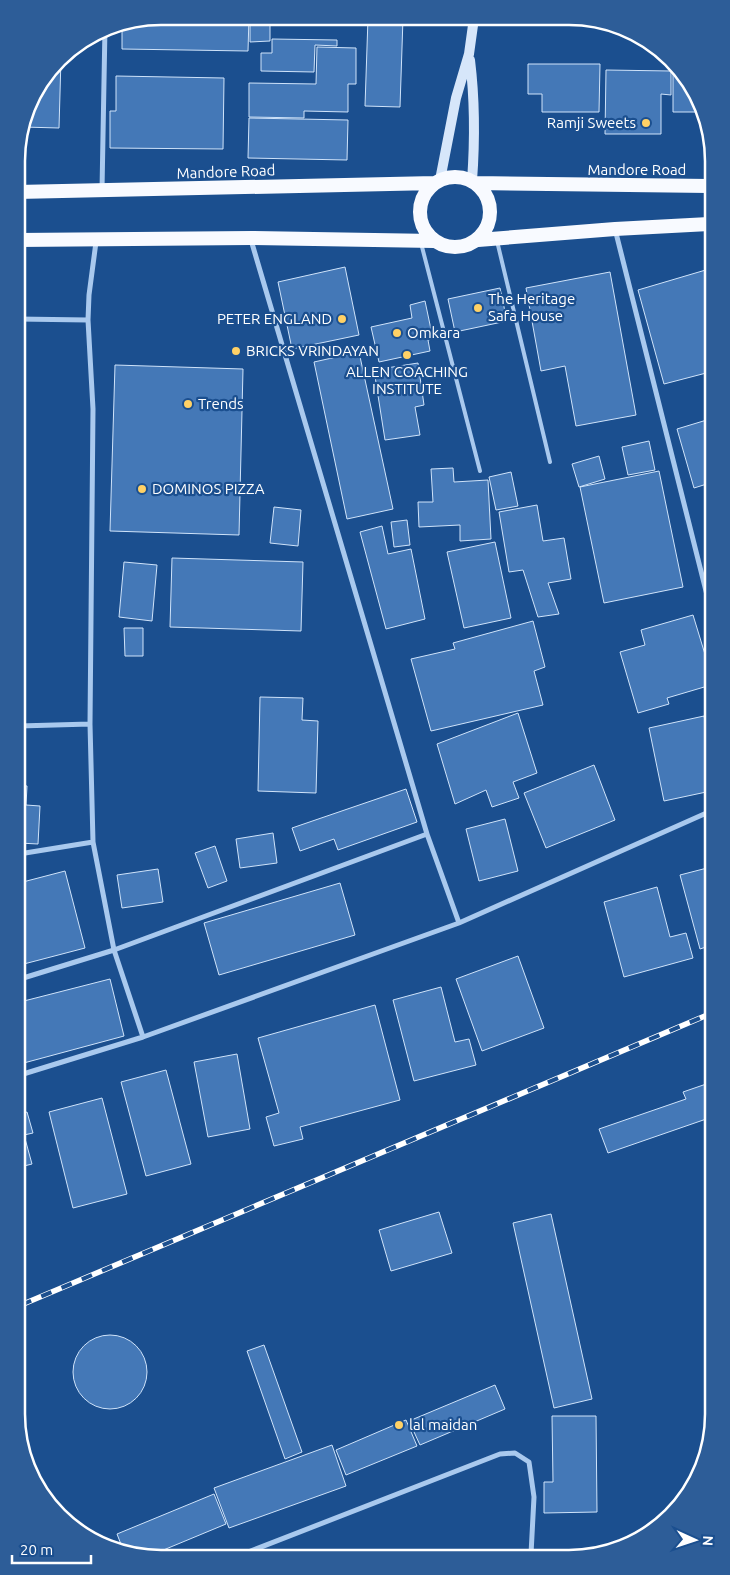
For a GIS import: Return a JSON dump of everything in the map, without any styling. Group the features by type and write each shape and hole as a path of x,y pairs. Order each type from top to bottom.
{"highway":[{"path":"25,240 96,241 251,238 427,241 451,248 470,245 478,240 484,233 490,216 487,197 474,182 456,177 438,182 424,195 420,212 427,241"},
{"name":"Mandore Road","path":"25,192 438,182"},
{"name":"Mandore Road","path":"474,182 705,186"},
{"path":"478,240 615,228 705,224"}],"main road":[{"path":"438,182 456,98 469,54 473,25"},
{"path":"469,54 476,138 474,182"}],"street":[{"path":"102,191 105,37"},
{"path":"615,228 705,587"},
{"path":"251,238 427,834 459,923"},
{"path":"96,241 88,295 94,409 90,724 93,842 114,950 143,1038"},
{"path":"25,319 88,320"},
{"path":"25,726 90,724"},
{"path":"25,1073 143,1038 459,923 705,814"},
{"path":"25,977 114,950 427,834"},
{"path":"25,853 93,842"},
{"path":"253,1550 500,1454 516,1453 529,1462 534,1497 530,1550"}],"lane":[{"path":"497,238 550,462"},
{"path":"427,241 480,471"}],"building":[{"path":"152,25 249,25 248,51 122,49 122,31 134,28"},
{"path":"250,25 270,25 270,41 250,42"},
{"path":"368,25 403,25 400,107 365,106"},
{"path":"272,39 337,40 337,46 315,45 314,72 261,71 261,53 272,53"},
{"path":"317,47 356,48 356,84 348,84 348,112 304,111 304,118 249,117 249,83 316,84"},
{"path":"528,64 600,64 599,112 542,112 542,94 528,94"},
{"path":"61,69 59,128 30,127 39,101 48,85"},
{"path":"606,70 671,71 671,95 661,94 661,134 605,134"},
{"path":"673,74 687,93 696,112 673,112"},
{"path":"116,76 224,78 223,149 110,148 110,111 116,111"},
{"path":"249,118 348,120 347,160 248,158"},
{"path":"345,267 359,335 292,349 278,282"},
{"path":"705,270 705,373 664,384 638,290"},
{"path":"610,272 636,415 576,426 565,366 541,371 526,288"},
{"path":"500,288 507,321 455,332 448,299"},
{"path":"425,301 433,339 428,340 430,351 379,362 371,327 412,318 410,305"},
{"path":"359,352 393,509 347,519 314,362"},
{"path":"418,363 424,405 415,407 420,435 385,440 374,370"},
{"path":"115,365 243,369 239,535 110,531"},
{"path":"705,421 705,485 694,488 677,429"},
{"path":"649,441 655,470 628,475 622,447"},
{"path":"599,456 605,479 579,487 572,464"},
{"path":"453,468 454,482 488,480 491,539 460,541 460,525 419,527 418,502 433,502 431,469"},
{"path":"659,471 683,587 604,603 580,487"},
{"path":"511,472 518,506 496,510 489,477"},
{"path":"537,505 543,541 564,538 571,579 548,583 559,614 538,617 523,570 509,572 499,512"},
{"path":"274,507 301,510 298,546 270,543"},
{"path":"407,520 410,545 394,547 391,522"},
{"path":"382,526 388,554 411,549 425,619 386,629 360,532"},
{"path":"495,542 511,618 464,628 447,552"},
{"path":"172,558 303,562 301,631 170,627"},
{"path":"124,562 157,565 152,621 119,617"},
{"path":"693,615 705,654 705,687 667,698 669,704 638,713 620,652 645,645 641,630"},
{"path":"533,621 545,667 534,671 543,705 431,731 411,659 455,649 453,643"},
{"path":"124,628 143,628 143,656 125,656"},
{"path":"260,697 303,698 302,720 318,721 316,793 258,791"},
{"path":"518,713 537,773 513,782 519,798 492,807 486,790 455,804 437,744"},
{"path":"704,716 705,792 664,801 649,728"},
{"path":"594,765 615,820 546,848 524,793"},
{"path":"25,786 27,786 26,805 40,806 38,844 25,843"},
{"path":"406,789 417,822 338,850 334,839 300,851 292,828"},
{"path":"505,819 518,871 479,881 466,829"},
{"path":"273,833 277,863 240,868 236,839"},
{"path":"215,846 227,881 208,888 195,853"},
{"path":"158,869 163,902 122,908 117,875"},
{"path":"705,869 705,947 700,949 680,875"},
{"path":"65,871 85,948 25,964 25,881"},
{"path":"340,883 355,935 219,975 204,923"},
{"path":"657,887 670,937 686,933 693,958 624,977 604,902"},
{"path":"518,956 544,1028 482,1051 456,979"},
{"path":"110,979 124,1036 25,1063 25,1001"},
{"path":"441,987 455,1042 469,1039 476,1065 414,1081 393,1000"},
{"path":"375,1005 400,1100 300,1127 303,1139 274,1146 266,1117 279,1113 258,1038"},
{"path":"237,1054 250,1129 208,1137 194,1062"},
{"path":"166,1070 191,1164 146,1176 121,1082"},
{"path":"705,1084 705,1119 608,1153 599,1129 686,1099 683,1092"},
{"path":"102,1098 127,1194 73,1208 49,1112"},
{"path":"27,1112 33,1133 25,1135 25,1113"},
{"path":"25,1139 32,1164 25,1166"},
{"path":"439,1212 452,1253 391,1271 379,1230"},
{"path":"551,1214 592,1399 554,1408 513,1223"},
{"path":"110,1335 124,1338 136,1346 144,1358 147,1372 144,1386 136,1398 124,1406 110,1409 96,1406 84,1398 76,1386 73,1372 76,1358 84,1346 96,1338"},
{"path":"264,1345 302,1452 285,1459 247,1351"},
{"path":"495,1385 505,1409 420,1445 409,1421"},
{"path":"552,1416 596,1416 597,1512 544,1513 544,1482 553,1482"},
{"path":"406,1420 417,1446 346,1475 336,1450"},
{"path":"332,1445 346,1486 229,1528 214,1488"},
{"path":"214,1494 226,1524 163,1550 152,1550 121,1544 117,1534"}],"railway":[{"path":"25,1303 705,1016"}],"place":[{"name":"Ramji Sweets","path":"646,123"},
{"name":"The Heritage Safa House","path":"478,308"},
{"name":"PETER ENGLAND","path":"342,319"},
{"name":"Omkara","path":"397,333"},
{"name":"BRICKS VRINDAYAN","path":"236,351"},
{"name":"ALLEN COACHING INSTITUTE","path":"407,355"},
{"name":"Trends","path":"188,404"},
{"name":"DOMINOS PIZZA","path":"142,489"},
{"name":"lal maidan","path":"399,1425"}]}
